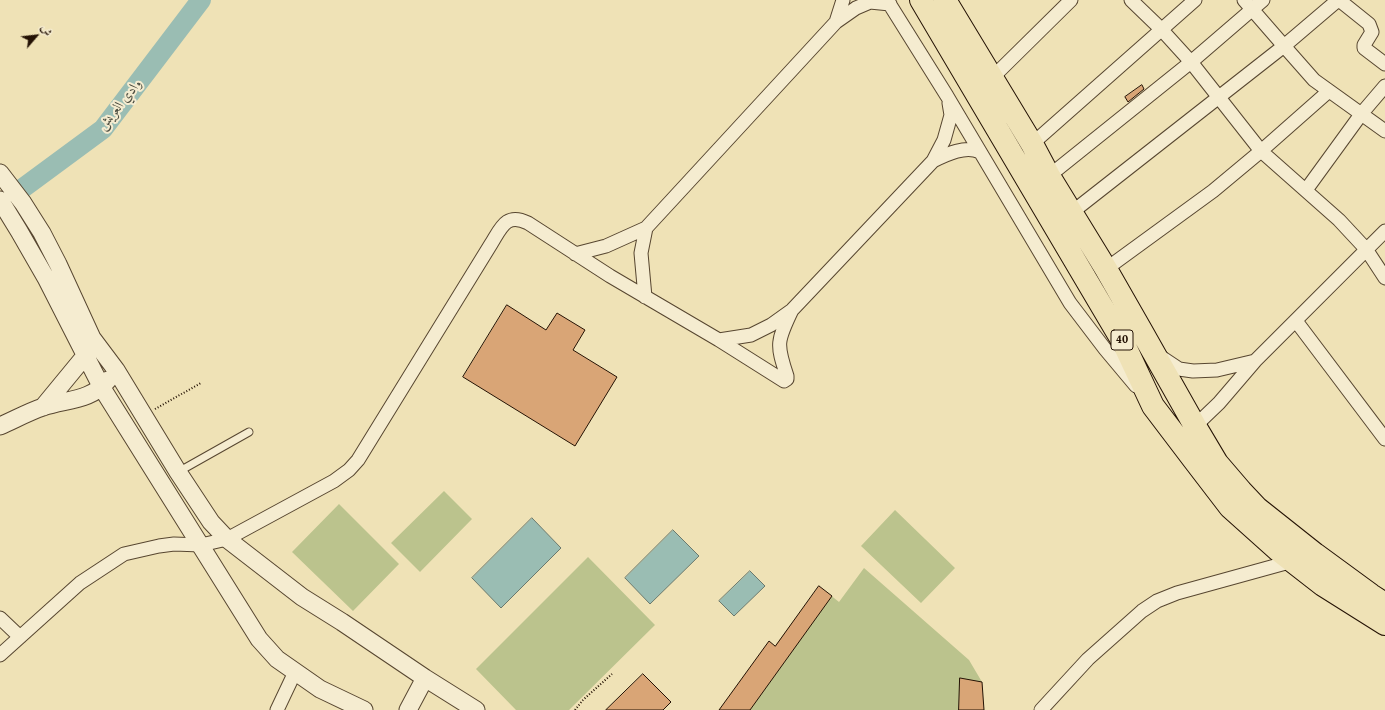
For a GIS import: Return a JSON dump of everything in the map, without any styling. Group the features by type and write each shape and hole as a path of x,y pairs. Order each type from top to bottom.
{"highway":[{"name":"40","path":"921,0 1123,342 1153,406 1230,507 1278,550 1323,585 1385,624"},
{"name":"40","path":"945,0 1032,144 1071,213 1106,269 1217,463 1257,508 1315,554 1385,604"},
{"path":"1123,342 1142,332"}],"street":[{"path":"836,22 843,0"},
{"path":"992,78 1071,0"},
{"path":"1131,0 1161,29 1191,62 1261,151 1339,220 1366,249 1385,278"},
{"path":"1032,144 1195,0"},
{"path":"1049,176 1191,62 1248,4 1263,0"},
{"path":"1071,213 1284,46 1338,0 1370,25 1372,32 1364,45 1364,48 1385,64"},
{"path":"575,254 606,246 646,228 836,22 862,5 870,2 889,2 947,96 1070,303 1153,406"},
{"path":"1248,4 1305,71 1329,91 1362,113 1385,131"},
{"path":"1306,190 1362,113 1385,86"},
{"path":"1106,269 1174,220 1261,151 1329,91"},
{"path":"718,340 751,336 771,325 792,310 933,161 944,140 951,115 947,96"},
{"path":"933,161 957,151 976,150 980,152"},
{"path":"0,173 23,203 42,233 58,264 85,346 102,388 259,639 277,659 320,689 364,710"},
{"path":"0,200 20,231 85,346 116,370 178,472 211,522 227,539 302,597 342,622 424,678 476,710"},
{"path":"0,655 80,583 124,554 159,546 174,544 201,545 227,539 334,481 349,470 358,460 504,224 507,222 520,219 784,381 786,381 787,376 780,357 779,343 792,310"},
{"path":"645,297 641,254 646,228"},
{"path":"1195,426 1218,404 1254,361 1385,231"},
{"path":"1296,321 1385,439"},
{"path":"43,407 85,346"},
{"path":"1153,352 1179,368 1193,371 1217,370 1254,361"},
{"path":"0,426 43,407 75,400 102,388 116,370"},
{"path":"1041,710 1088,660 1142,611 1157,601 1177,593 1293,561"},
{"path":"0,618 20,637"},
{"path":"277,710 295,672"},
{"path":"408,710 424,678"}],"lane":[{"path":"178,472 249,432"}],"path":[{"path":"144,415 201,383"},
{"path":"575,710 583,700 612,674"}],"green space":[{"path":"444,491 472,519 420,572 391,543"},
{"path":"339,504 399,564 353,611 292,552"},
{"path":"895,510 955,568 921,603 861,546"},
{"path":"588,557 655,625 569,710 516,710 476,669"},
{"path":"864,568 969,660 982,682 983,710 719,710 775,646 819,586 839,602"}],"water":[{"path":"532,518 561,548 501,608 472,578"},
{"path":"673,530 699,556 650,604 625,578"},
{"path":"750,571 765,586 734,616 719,601"}],"building":[{"path":"1142,85 1144,89 1128,102 1125,97"},
{"path":"507,305 546,330 557,313 585,330 573,350 617,377 575,446 463,377"},
{"path":"819,586 832,596 750,710 719,710 769,641 775,646"},
{"path":"643,674 671,702 663,710 606,710"},
{"path":"960,678 982,682 984,710 959,710"}],"waterway":[{"name":"وادي العريش","path":"0,205 103,129 201,0"}]}
